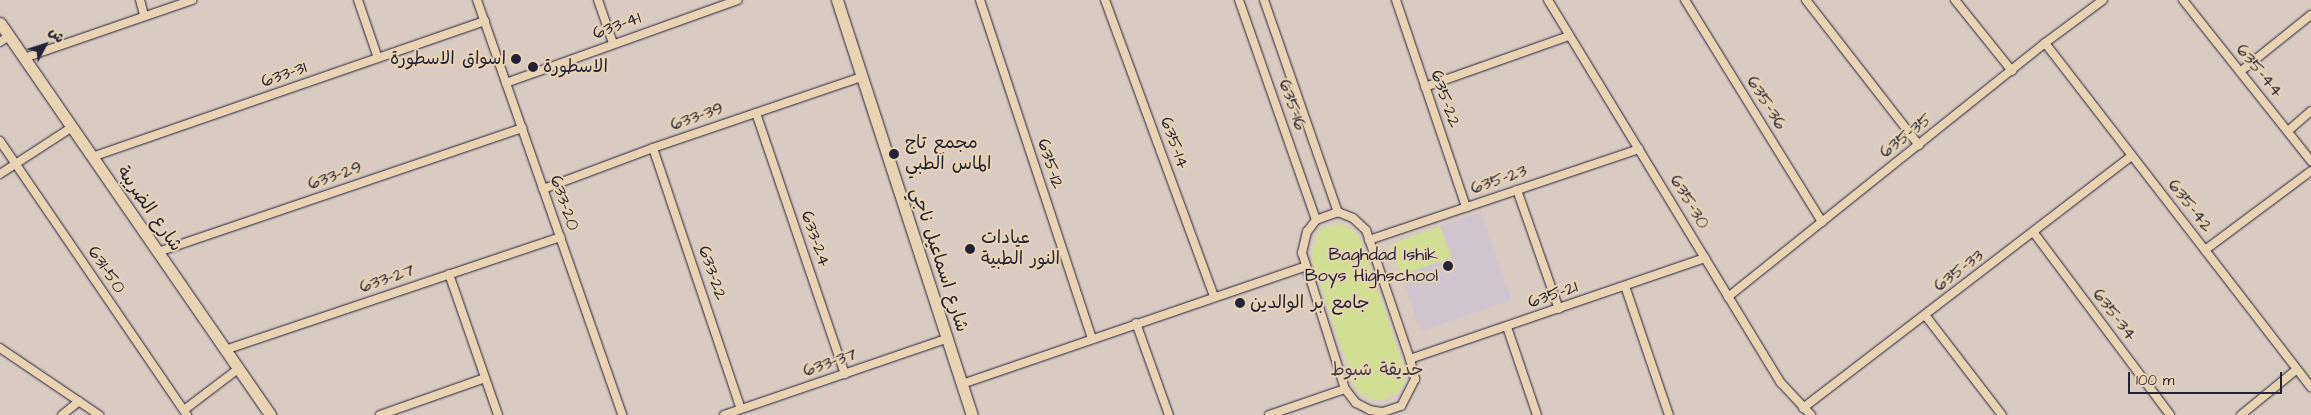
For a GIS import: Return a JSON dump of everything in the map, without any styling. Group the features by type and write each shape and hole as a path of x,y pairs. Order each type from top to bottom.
{"street":[{"path":"140,0 144,16"},
{"path":"24,58 192,0"},
{"path":"358,0 378,58"},
{"name":"633-20","path":"477,0 622,415"},
{"path":"598,0 613,43"},
{"name":"633-41","path":"506,82 714,4 738,0"},
{"name":"شارع اسماعيل ناجي","path":"837,0 946,340 972,415"},
{"name":"635-12","path":"980,0 1092,338"},
{"name":"635-14","path":"1105,0 1214,297"},
{"name":"635-16","path":"1239,0 1316,220"},
{"name":"635-16","path":"1264,0 1338,212"},
{"name":"635-22","path":"1396,0 1466,207"},
{"name":"635-30","path":"1548,0 1781,383 1811,415"},
{"name":"635-36","path":"1685,0 1822,222"},
{"path":"1806,0 1919,145"},
{"path":"1955,0 2012,71"},
{"name":"635-35","path":"1728,297 2045,43 2103,0"},
{"name":"635-44","path":"2183,0 2311,161"},
{"path":"2241,71 2311,15"},
{"name":"633-31","path":"92,157 485,21"},
{"name":"شارع الضريبة","path":"0,23 4,39 24,58 270,415"},
{"path":"1425,87 1569,36"},
{"name":"635-42","path":"2045,43 2311,387"},
{"name":"633-39","path":"543,189 653,148 861,78"},
{"path":"2288,131 2311,111"},
{"name":"633-24","path":"756,113 845,374"},
{"path":"0,174 72,127"},
{"name":"633-29","path":"158,252 522,128"},
{"name":"631-50","path":"0,141 186,413"},
{"name":"633-22","path":"653,148 741,409"},
{"name":"635-23","path":"1369,240 1638,149"},
{"name":"635-33","path":"1803,408 2132,156"},
{"path":"2205,250 2311,171"},
{"path":"1517,190 1559,309"},
{"path":"1338,212 1353,218 1366,230 1415,379 1401,406 1382,414 1356,403 1345,389 1302,252 1308,232 1316,220 1338,212"},
{"name":"635-34","path":"2034,232 2170,415"},
{"name":"633-27","path":"225,350 560,236"},
{"name":"635-21","path":"1410,359 1705,258"},
{"path":"962,384 1306,266"},
{"path":"449,274 498,415"},
{"path":"1624,286 1669,415"},
{"path":"1925,315 2002,415"},
{"path":"1136,323 1169,415"},
{"path":"1507,327 1537,415"},
{"name":"633-37","path":"724,415 946,340"},
{"path":"0,348 100,415"},
{"path":"186,413 238,369"},
{"path":"2241,415 2297,369"},
{"path":"380,415 485,378"},
{"path":"1269,415 1345,389"},
{"path":"62,415 79,401"},
{"path":"1401,406 1404,415"}],"shaded area":[{"name":"Baghdad Ishik Boys Highschool","path":"1481,212 1511,300 1421,331 1390,243"}],"green space":[{"name":"حديقة شبوط","path":"1340,224 1354,231 1361,240 1406,373 1405,382 1399,392 1383,400 1372,400 1361,394 1353,383 1312,259 1312,248 1318,232 1324,227"},
{"path":"1440,226 1451,257 1401,275 1390,244"}],"place":[{"name":"اسواق الاسطورة","path":"516,59"},
{"name":"الاسطورة","path":"533,67"},
{"name":"مجمع تاج الماس الطبي","path":"894,154"},
{"name":"عيادات النور الطبية","path":"970,249"},
{"name":"Baghdad Ishik Boys Highschool","path":"1448,266"},
{"name":"جامع بر الوالدين","path":"1240,303"}]}
